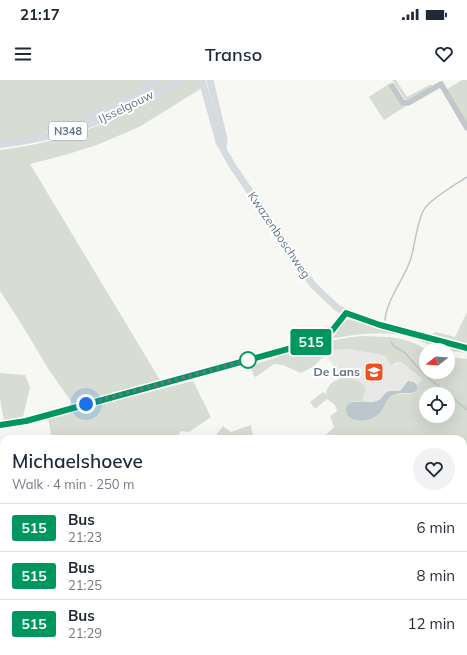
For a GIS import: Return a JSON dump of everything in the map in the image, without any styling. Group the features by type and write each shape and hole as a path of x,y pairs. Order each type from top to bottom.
{"main road":[{"name":"IJsselgouw","path":"23,140 62,128 97,114 127,99 159,80"},
{"name":"IJsselgouw","path":"159,91 174,80"},
{"name":"IJsselgouw","path":"0,144 63,132 99,121 132,106 179,80"}],"street":[{"name":"Kwazenboschweg","path":"202,80 219,142 224,148 232,165 313,285 336,307 346,313 380,325 467,348"},
{"name":"Kwazenboschweg","path":"206,80 210,94 214,98"},
{"name":"Kwazenboschweg","path":"211,80 224,140 224,148"},
{"path":"392,86 403,103 408,103 441,84 467,128"},
{"path":"0,426 26,421 321,340 331,332 346,313"}],"shaded area":[{"path":"0,80 154,80 77,122 23,139 0,142"},
{"path":"162,80 173,80 131,104 129,102"},
{"path":"181,80 200,80 202,88 139,127 97,145 30,164 160,380 73,404 49,370 0,291 0,150 32,145 78,133 94,127 123,115"},
{"path":"392,80 396,80 407,97 431,84 432,87 406,101"},
{"path":"462,80 467,80 467,124 446,90"},
{"path":"390,83 406,106 384,120 369,97"},
{"path":"467,312 467,345 430,335 436,332 455,337"},
{"path":"351,319 407,336 376,333 324,340 346,320"},
{"path":"364,336 396,338 419,345 419,376 401,362 395,363 391,366 385,356 348,349 339,349 325,355 314,366 301,373 283,365 274,364 256,377 254,376 250,366 321,343 350,337"},
{"path":"414,338 431,343 425,343"},
{"name":"De Lans","path":"339,349 378,354 385,356 391,366 401,362 419,376 419,379 423,379 417,385 414,382 408,381 400,391 389,391 377,401 362,401 341,387 331,361 325,355"},
{"path":"455,358 467,359 467,435 326,435 334,427 330,416 337,411 335,405 327,399 315,409 310,402 323,392 326,394 330,384 335,381 345,378 356,380 362,384 366,391 362,401 353,401 372,418 379,413 393,395 409,394 417,390 417,385 423,379 455,379"},
{"path":"0,373 25,375 30,387 23,417 4,421 0,399"},
{"path":"193,381 211,417 189,432 180,431 179,435 51,435 48,418"},
{"path":"408,381 414,382 417,385 417,390 411,393 396,394 391,396 379,414 375,417 361,421 348,416 346,409 347,405 355,402 377,401 389,391 400,391"},
{"path":"251,425 253,435 216,435 223,426 231,432"}],"waterway":[{"path":"385,320 386,312 392,297 410,261 422,213 428,204 444,191 467,177"},
{"path":"391,342 395,347 404,352 424,374 467,410"}],"bus line":[{"name":"515","path":"0,425 26,421 321,340 331,332 346,313 361,317 380,325 467,348"}],"place":[{"name":"De Lans","path":"374,372"}],"route":[{"path":"86,404 248,360"}]}
